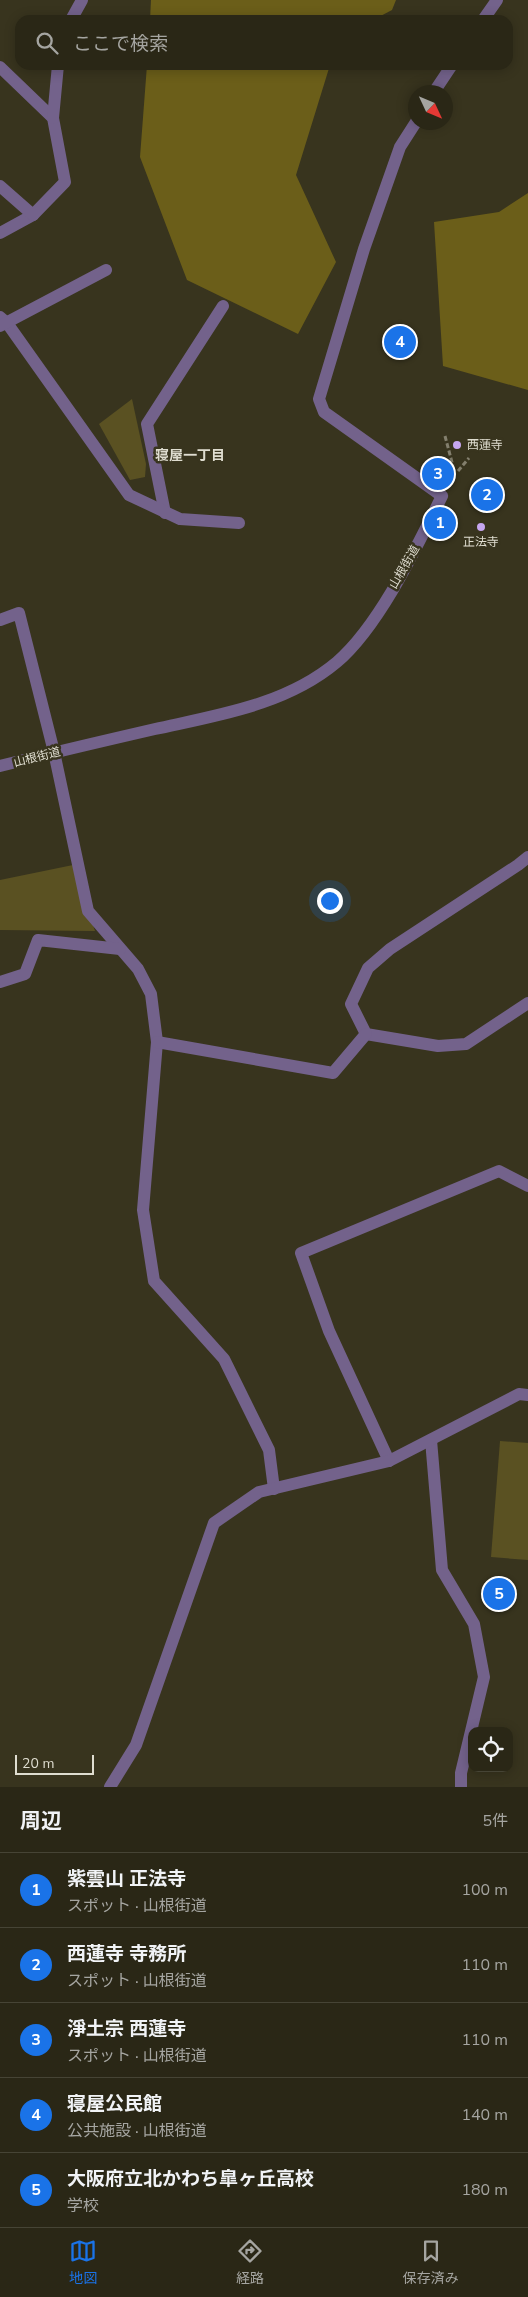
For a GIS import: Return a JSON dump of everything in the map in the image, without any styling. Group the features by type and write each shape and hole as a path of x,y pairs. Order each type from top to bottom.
{"street":[{"path":"74,15 82,0"},
{"path":"486,15 497,0"},
{"path":"0,68 53,118"},
{"path":"0,232 33,215 65,182 53,118 58,70"},
{"path":"439,85 449,70"},
{"name":"山根街道","path":"0,766 236,711 276,699 310,682 338,661 375,618 442,496 324,412 319,399 364,249 400,147 411,130"},
{"path":"0,186 33,215"},
{"path":"106,270 2,322 129,495 180,519 239,523"},
{"path":"165,513 148,424 223,306"},
{"path":"0,620 19,613 54,752 88,911 138,969 151,994 157,1042 143,1210 154,1281 224,1359 269,1450 274,1489"},
{"path":"366,1034 351,1004 368,968 390,949 518,865 528,856"},
{"path":"0,982 25,974 38,940 120,949"},
{"path":"366,1034 438,1046 466,1044 528,1003"},
{"path":"157,1042 333,1073 366,1034"},
{"path":"389,1461 329,1331 301,1253 499,1171 528,1186"},
{"path":"110,1787 136,1745 214,1523 259,1492 389,1461 519,1394 528,1395"},
{"path":"431,1440 442,1570 474,1624 484,1677 461,1773 461,1787"}],"path":[{"path":"445,436 453,466"},
{"path":"458,471 469,458"}],"shaded area":[{"path":"151,0 396,0 392,10 382,15 150,15"},
{"path":"147,70 328,70 296,175 336,262 298,334 187,280 140,157"},
{"path":"528,193 528,390 443,366 434,222 499,212"},
{"path":"132,399 146,464 145,477 130,480 99,424"},
{"path":"73,865 95,931 0,930 0,880"},
{"path":"500,1441 528,1443 528,1560 491,1557"}],"place":[{"name":"寝屋公民館","path":"400,342"},
{"name":"西蓮寺","path":"457,445"},
{"name":"淨土宗 西蓮寺","path":"438,474"},
{"name":"西蓮寺 寺務所","path":"487,495"},
{"name":"紫雲山 正法寺","path":"440,523"},
{"name":"正法寺","path":"481,527"},
{"name":"大阪府立北かわち皐ヶ丘高校","path":"499,1594"}],"district":[{"name":"寝屋一丁目","path":"190,455"}]}
